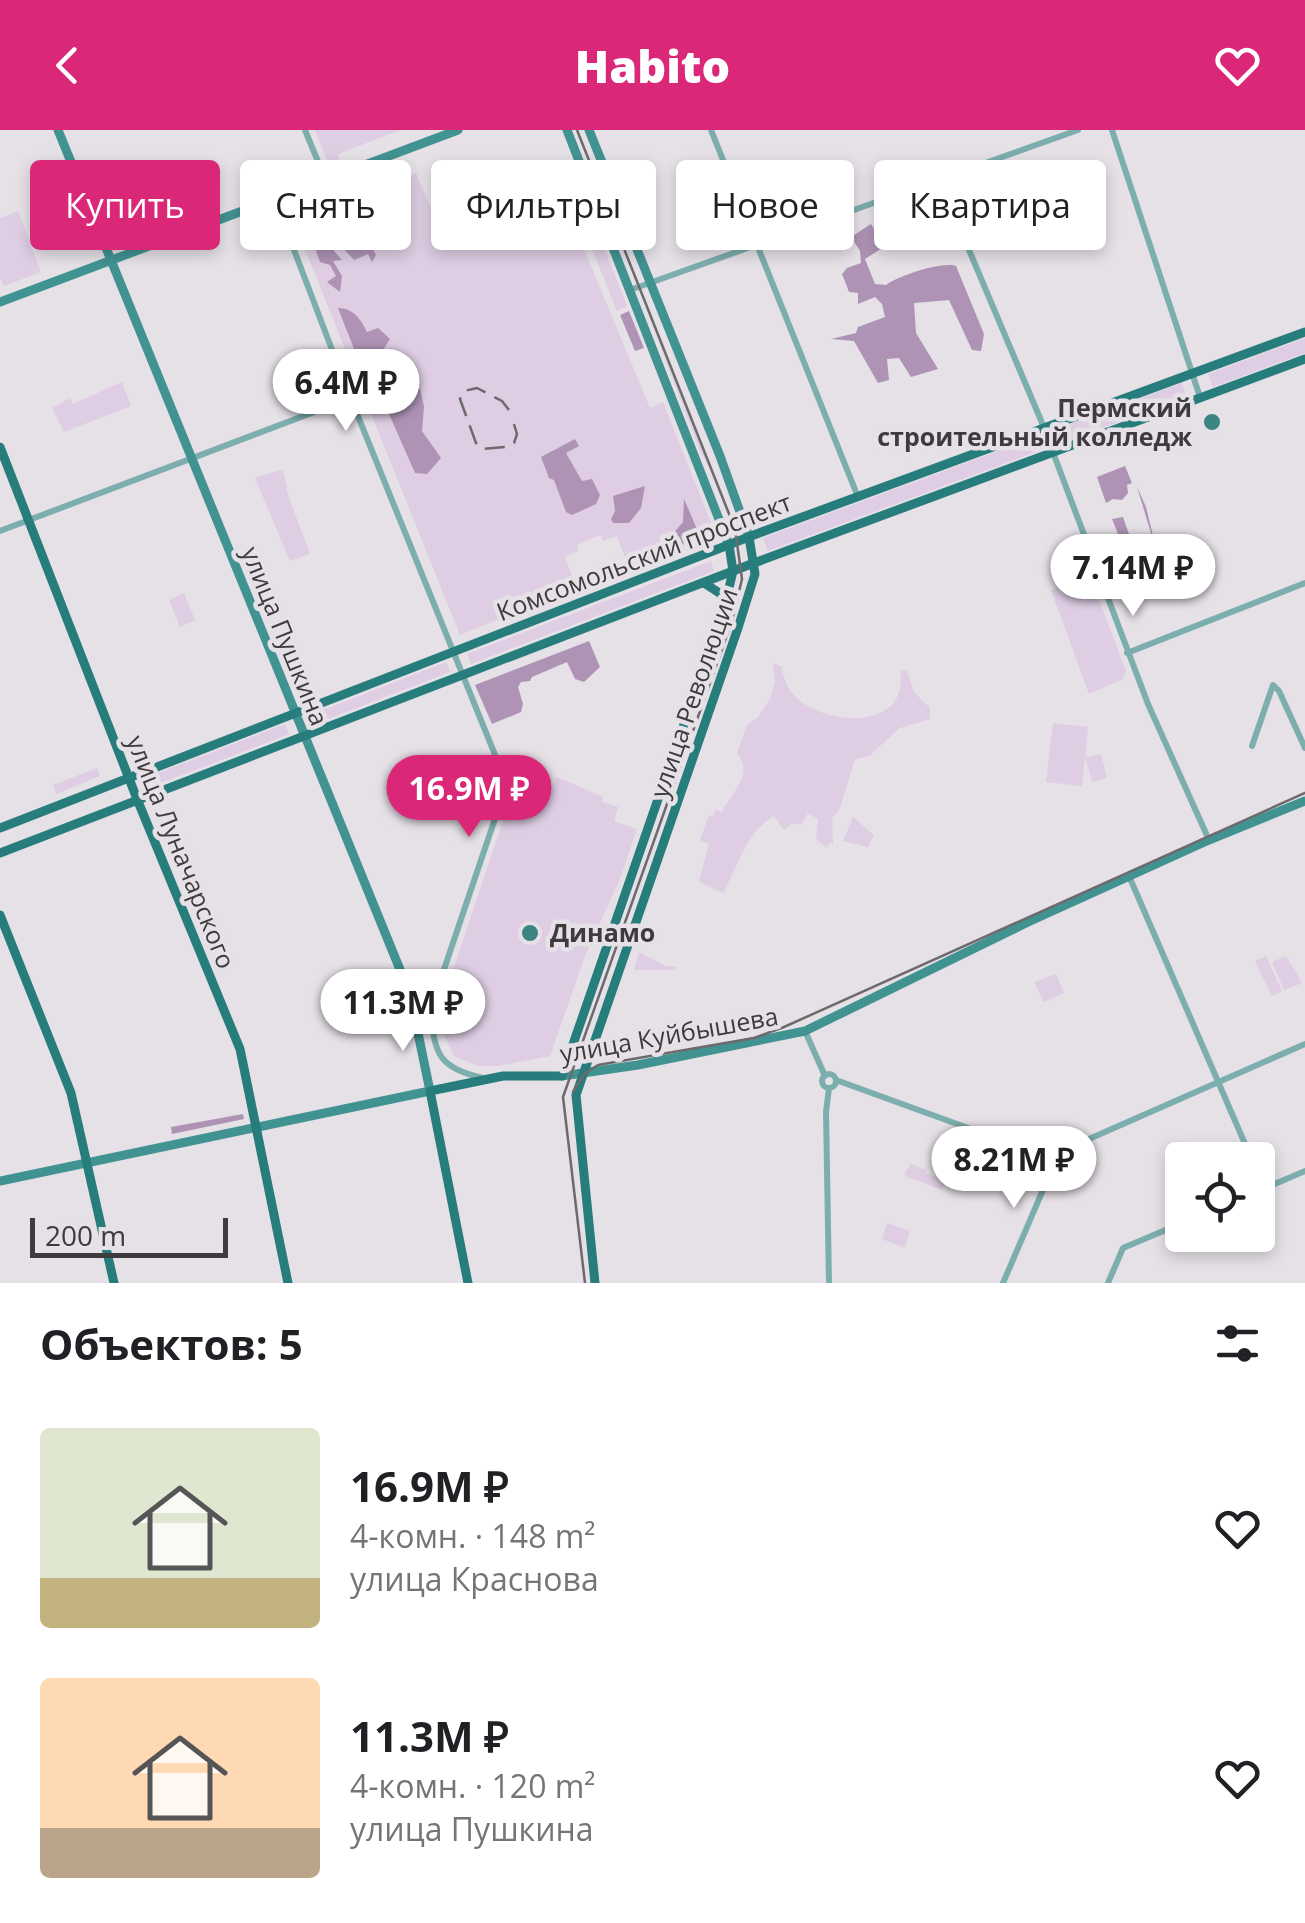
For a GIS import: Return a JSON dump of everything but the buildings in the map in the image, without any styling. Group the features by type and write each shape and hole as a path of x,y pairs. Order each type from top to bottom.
{"main road":[{"name":"улица Пушкина","path":"58,130 414,1009 468,1283"},
{"path":"378,160 458,130"},
{"name":"улица Революции","path":"562,1076 724,609 733,571 729,545 568,130"},
{"name":"улица Революции","path":"588,130 720,456 748,537 755,574 575,1104 595,1283"},
{"path":"0,302 240,213"},
{"name":"Комсомольский проспект","path":"0,828 748,537 1305,332"},
{"name":"Комсомольский проспект","path":"0,853 753,563 1305,359"},
{"name":"улица Луначарского","path":"0,446 137,799 236,1037 288,1283"},
{"path":"702,583 717,590 724,609"},
{"name":"улица Куйбышева","path":"0,1181 489,1079 584,1074 805,1031 1129,876 1305,801"},
{"path":"0,915 70,1090 114,1283"}],"street":[{"path":"305,130 316,160"},
{"path":"420,130 425,142"},
{"path":"711,130 722,160"},
{"path":"995,160 1078,130"},
{"path":"1112,130 1200,397"},
{"path":"294,250 501,768 504,786 434,999 414,1009"},
{"path":"630,290 741,250"},
{"path":"757,250 858,497"},
{"path":"968,250 1043,428 1127,653 1209,840"},
{"path":"0,531 351,398"},
{"path":"1127,653 1305,583"},
{"path":"1252,746 1273,686 1279,691 1305,748"},
{"path":"1129,876 1244,1142"},
{"path":"429,1004 433,1034 443,1060 458,1072 489,1079"},
{"path":"805,1031 825,1076"},
{"path":"825,1076 832,1075 836,1080 1041,1156 1058,1154 1305,1044"},
{"path":"825,1076 822,1082 829,1088"},
{"path":"829,1088 836,1080"},
{"path":"829,1088 829,1283"},
{"path":"1003,1283 1058,1154"},
{"path":"1275,1184 1305,1170"},
{"path":"1108,1283 1123,1248 1165,1230"}],"shaded area":[{"path":"315,130 400,130 338,154 339,159 327,160"},
{"path":"416,173 431,208 431,250 584,250 650,408 663,402 715,533 629,569 617,536 603,541 600,535 577,545 578,551 565,557 577,589 538,605 531,602 520,606 519,611 460,635 305,250 411,250 411,175"},
{"path":"18,211 41,272 4,286 0,277 0,218"},
{"path":"871,224 874,229 874,250 879,250 865,259 875,284 886,285 931,267 956,266 984,334 981,351 972,350 949,300 914,303 916,333 938,369 911,377 899,358 887,359 889,380 878,383 854,341 831,339 856,333 858,327 885,317 882,304 875,297 858,304 858,293 849,292 842,274 861,263 854,235"},
{"path":"316,250 334,250 342,260 333,261 342,276 340,292 327,282 336,276 330,265 320,262"},
{"path":"345,250 373,250 376,255 372,262 368,254 354,260"},
{"path":"592,250 605,250 627,306 617,311"},
{"path":"644,303 710,468 701,453"},
{"path":"338,308 356,315 367,332 378,328 390,339 383,350 388,357 400,356 406,369 376,376 365,358 356,354"},
{"path":"629,311 644,348 635,351 620,315"},
{"path":"1305,338 1305,353 1213,387 1208,374"},
{"path":"122,382 131,406 64,432 52,408 70,398 73,404"},
{"path":"1182,383 1187,397 1061,443 1056,429"},
{"path":"409,385 420,389 424,406 422,431 441,458 427,474 415,473 385,405 385,395"},
{"path":"575,439 579,446 566,453 582,481 592,479 600,495 596,504 572,515 566,512 541,457"},
{"path":"1028,440 1033,453 768,551 763,538"},
{"path":"1125,466 1132,483 1127,485 1128,493 1122,500 1106,503 1097,477"},
{"path":"283,469 288,495 310,554 290,561 255,478"},
{"path":"645,486 641,508 629,523 613,523 613,496"},
{"path":"1137,487 1146,507 1166,589 1144,599 1112,519 1123,517 1133,546 1148,539 1151,533"},
{"path":"684,499 700,536 668,551 671,536 683,522"},
{"path":"711,561 714,571 471,664 467,654"},
{"path":"1085,563 1126,671 1123,679 1089,694 1051,590 1086,576 1082,565"},
{"path":"184,593 195,620 180,627 169,600"},
{"path":"589,641 600,667 584,682 575,679 567,662 521,682 521,712 492,724 475,685"},
{"path":"446,662 450,672 312,725 308,716"},
{"path":"773,663 781,666 788,687 801,702 838,717 876,715 891,706 899,691 900,670 907,671 914,692 930,708 930,719 900,728 869,756 855,759 839,811 832,818 833,845 831,842 827,848 816,839 818,819 808,813 801,825 792,823 784,830 774,816 750,840 723,893 699,882 709,844 700,840 709,815 713,816 715,810 722,812 743,776 737,753 747,725 770,699 775,681"},
{"path":"1053,723 1088,727 1082,786 1046,782"},
{"path":"285,724 289,734 148,788 145,778"},
{"path":"1101,754 1107,778 1092,782 1085,757"},
{"path":"97,768 100,776 56,794 53,785"},
{"name":"Динамо","path":"557,777 603,797 602,802 618,807 614,821 637,829 620,879 585,956 550,1056 478,1066 454,1056 443,1033 441,1006 505,815 528,805 538,788 549,793"},
{"path":"853,817 874,835 868,847 843,841"},
{"path":"639,952 665,966 678,967 634,970"},
{"path":"1266,956 1282,991 1272,996 1255,961"},
{"path":"1286,956 1302,983 1284,990 1272,962"},
{"path":"1056,974 1064,993 1044,1002 1034,982"},
{"path":"243,1114 244,1119 172,1134 171,1127"},
{"path":"911,1164 926,1170 926,1174 946,1179 942,1190 907,1177 905,1173"},
{"path":"887,1223 910,1231 905,1248 882,1239"}],"tram line":[{"path":"577,130 735,529 742,579 732,621 563,1097 585,1283"},
{"path":"573,1092 584,1074 598,1065 754,1038 784,1027 1305,793"}],"railway":[{"path":"509,410 502,401 477,388 464,391 460,399 476,443 482,449 514,443 517,434 513,421"}],"place":[{"name":"Пермский строительный колледж","path":"1212,422"},
{"name":"Динамо","path":"530,933"}]}
